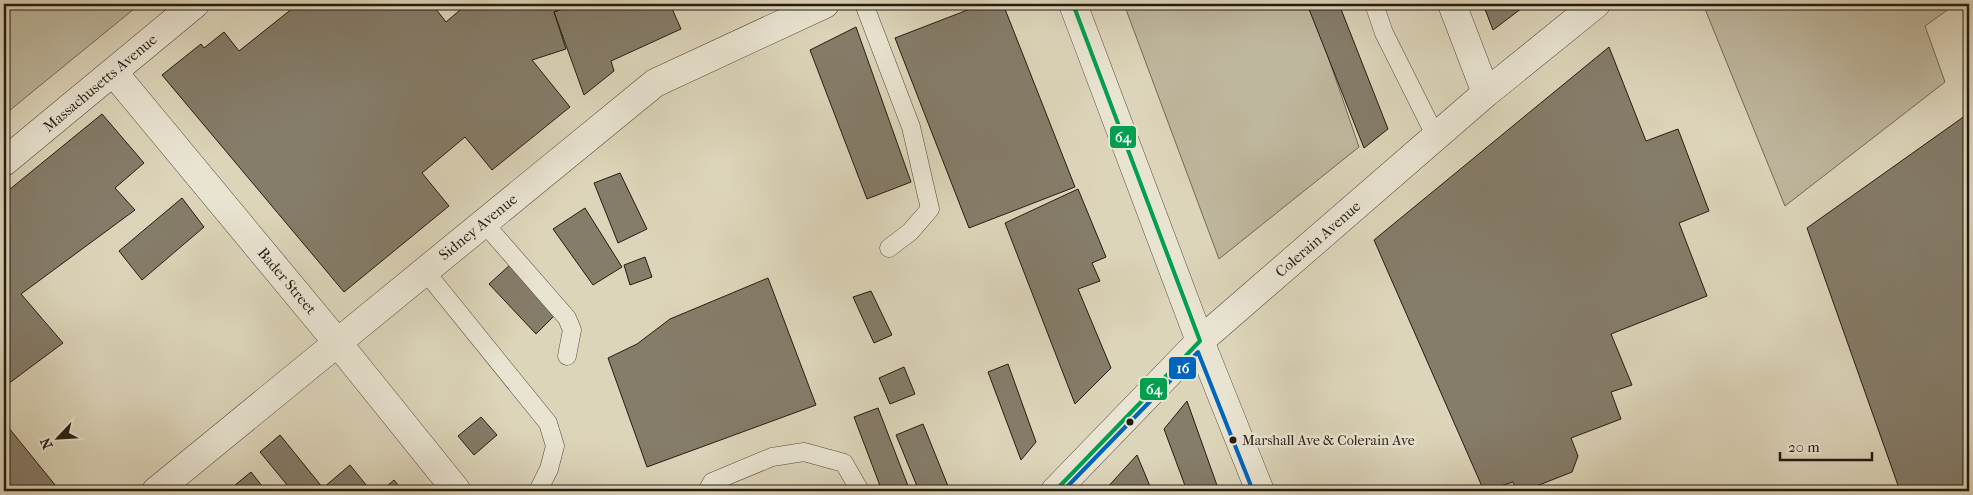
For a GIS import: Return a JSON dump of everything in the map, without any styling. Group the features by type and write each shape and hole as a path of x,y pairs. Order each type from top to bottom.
{"street":[{"name":"Massachusetts Avenue","path":"4,162 195,4"},
{"name":"Sidney Avenue","path":"156,491 655,83 826,4"},
{"path":"1073,4 1200,341 1260,491"},
{"path":"1452,4 1486,93"},
{"name":"Colerain Avenue","path":"1055,491 1200,341 1486,93 1596,4"},
{"name":"Bader Street","path":"114,72 337,342 457,491"}],"lane":[{"path":"864,4 911,128 930,209 910,232 889,248"},
{"path":"1374,4 1384,33 1436,137"},
{"path":"484,223 567,318 572,330 567,356"},
{"path":"425,271 548,423 555,446 549,469 538,491"},
{"path":"707,491 712,482 772,457 804,452 844,463 860,491"}],"shaded area":[{"path":"4,4 140,4 4,115"},
{"path":"1124,4 1310,4 1359,147 1219,259"},
{"path":"1703,4 1956,4 1925,26 1945,82 1785,206"}],"building":[{"path":"298,4 432,4 446,22 467,4 575,4 554,12 566,49 532,60 570,107 492,170 465,137 422,173 449,206 344,292 162,75 201,44 204,48 224,32 239,51"},
{"path":"575,4 670,4 681,29 611,61 614,71 584,95 554,12"},
{"path":"983,4 1003,4 1075,187 969,228 895,38"},
{"path":"1307,4 1339,4 1388,129 1364,148"},
{"path":"1483,4 1526,4 1526,5 1493,30"},
{"path":"856,27 911,182 867,199 810,50"},
{"path":"1609,47 1646,141 1678,129 1709,211 1679,223 1707,296 1611,334 1632,385 1611,392 1621,419 1571,438 1578,456 1572,472 1524,491 1517,491 1513,482 1484,491 1374,240"},
{"path":"1969,113 1969,362 1964,365 1969,380 1969,491 1900,491 1807,228"},
{"path":"102,114 144,163 115,188 135,210 21,294 63,343 4,387 4,194"},
{"path":"620,173 647,229 618,243 594,183"},
{"path":"1078,189 1106,257 1092,263 1100,281 1078,289 1111,368 1075,404 1005,223"},
{"path":"182,198 204,227 142,280 119,251"},
{"path":"585,208 622,267 593,285 553,229"},
{"path":"645,257 652,277 630,285 624,265"},
{"path":"511,264 554,316 536,334 489,284"},
{"path":"768,278 816,405 647,467 608,358 637,344 670,319"},
{"path":"871,291 892,335 874,343 853,297"},
{"path":"1008,364 1036,442 1021,460 988,372"},
{"path":"904,367 915,394 890,404 879,378"},
{"path":"1187,401 1219,491 1187,491 1164,429"},
{"path":"878,408 910,491 882,491 854,417"},
{"path":"481,417 497,435 474,455 458,436"},
{"path":"4,422 60,491 4,491"},
{"path":"923,424 950,491 919,491 896,435"},
{"path":"280,435 323,488 350,465 371,491 292,491 260,452"},
{"path":"1137,455 1152,491 1104,491"},
{"path":"251,472 266,491 216,491 224,485 229,490"},
{"path":"394,480 403,491 381,491"}],"transit line":[{"name":"64","path":"1055,491 1200,341 1073,4"},
{"name":"16","path":"1063,491 1198,352 1253,491"}],"place":[{"name":"Marshall Ave & Colerain Ave","path":"1233,440"}]}
